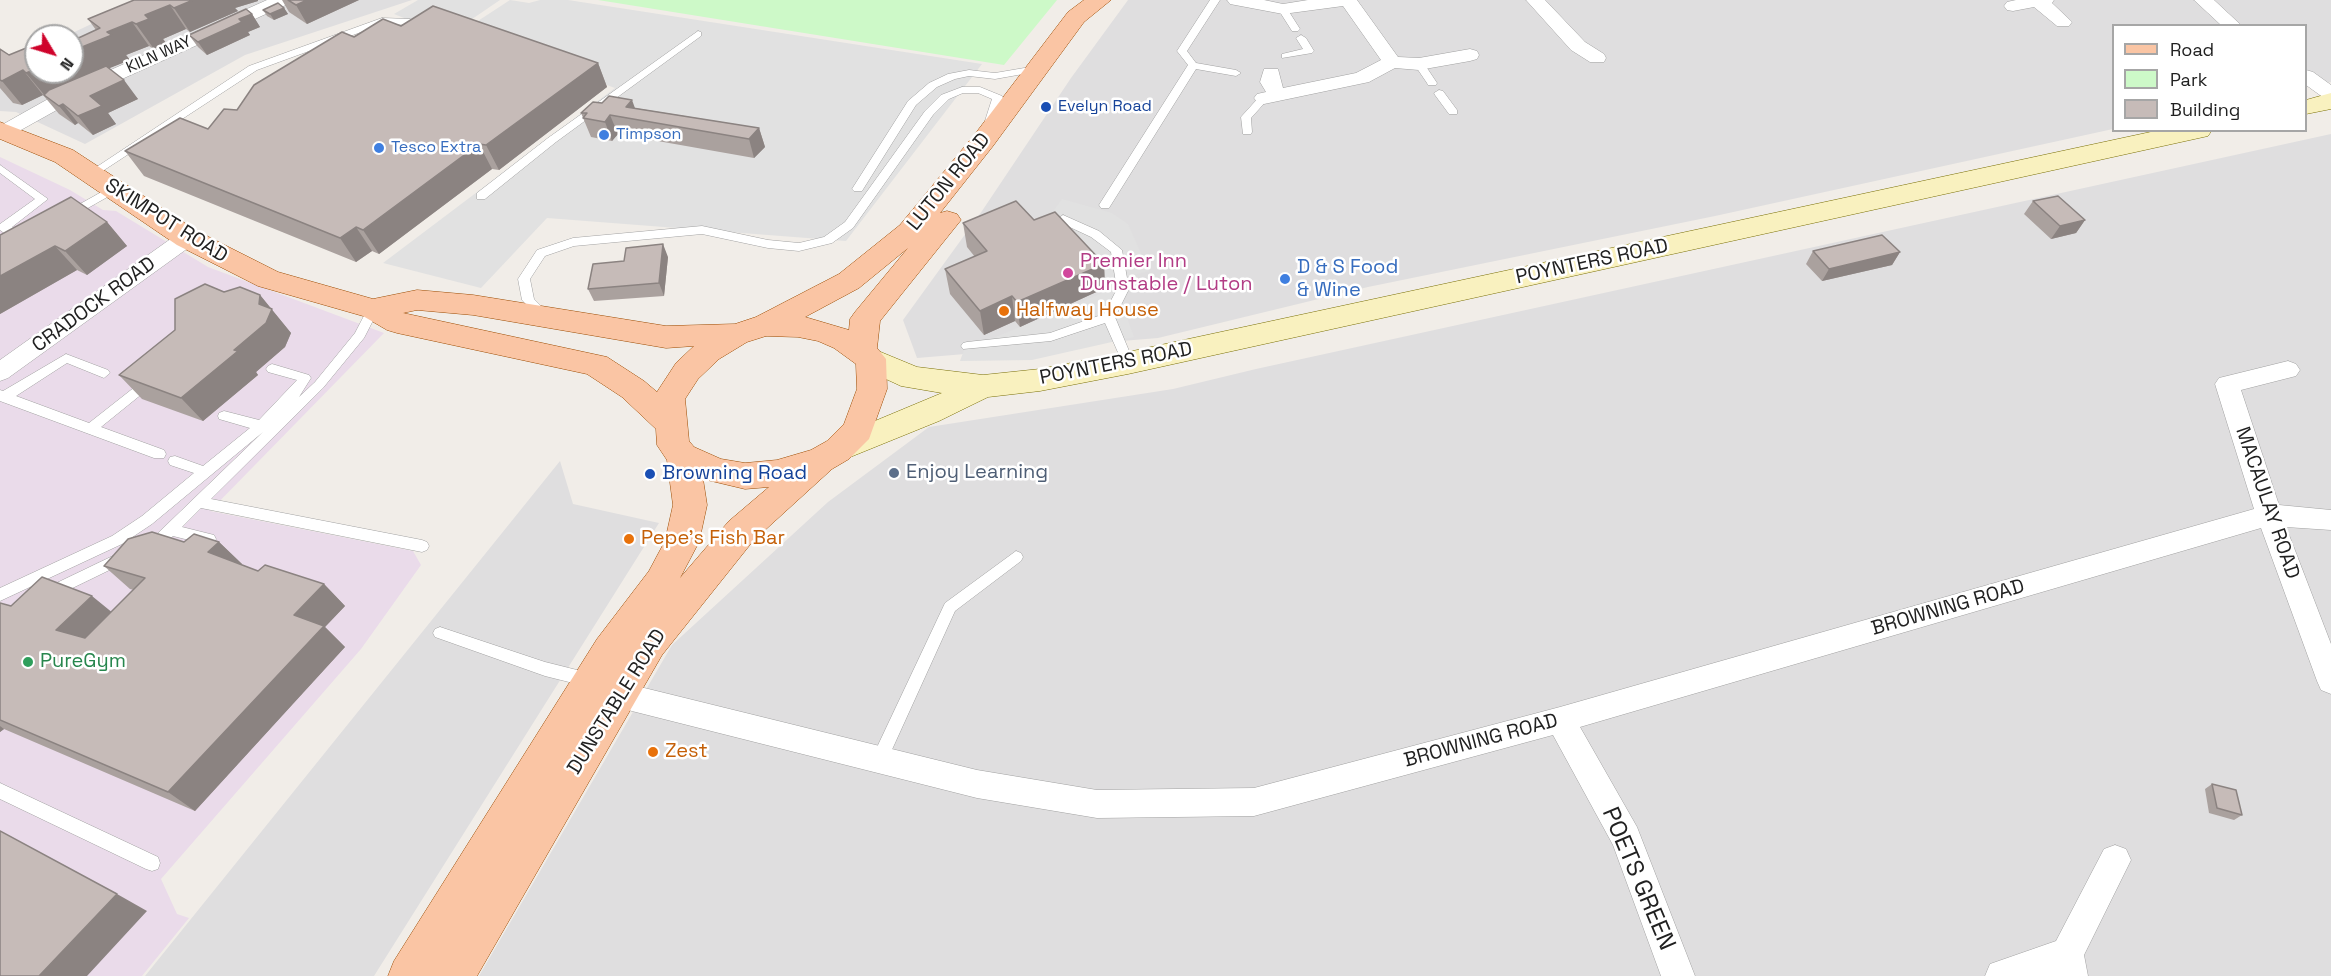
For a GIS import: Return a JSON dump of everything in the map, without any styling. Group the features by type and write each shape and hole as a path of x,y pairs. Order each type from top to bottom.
{"main road":[{"name":"LUTON ROAD","path":"765,325 849,281 910,232 984,140 1076,17 1101,0"},
{"name":"LUTON ROAD","path":"866,355 865,319 941,229 1099,22 1101,0"},
{"name":"SKIMPOT ROAD","path":"2,130 64,156 187,238 268,279 373,309 397,323 596,365 633,389 677,440"},
{"name":"SKIMPOT ROAD","path":"373,309 417,300 473,305 666,337 736,334"},
{"path":"765,325 798,326 824,332 846,340 866,355 872,389 866,410 858,430 830,455 777,473 745,476 716,471 677,440 669,398 687,371 708,351 736,334 765,325"},
{"name":"DUNSTABLE ROAD","path":"453,976 605,688 610,650 661,581 682,542 690,506 677,440"},
{"name":"DUNSTABLE ROAD","path":"409,976 605,688 649,644 741,531 830,455"}],"street":[{"name":"KILN WAY","path":"2,130 64,98 282,0"},
{"path":"1236,0 1283,9 1347,0 1392,62"},
{"path":"1535,0 1578,46 1597,58"},
{"path":"2203,0 2231,24"},
{"path":"2013,6 2042,1 2063,22"},
{"path":"1271,73 1270,97 1362,78 1392,62 1419,64 1470,55"},
{"path":"2307,77 2331,94"},
{"path":"2307,107 2331,101"},
{"name":"POYNTERS ROAD","path":"866,355 912,378 983,386 1040,380 1128,363 2190,132"},
{"name":"CRADOCK ROAD","path":"0,372 187,238"},
{"name":"MACAULAY ROAD","path":"2288,370 2227,384 2268,515 2331,681"},
{"name":"POYNTERS ROAD","path":"830,455 928,413 983,386"},
{"name":"BROWNING ROAD","path":"605,688 977,784 1097,804 1254,802 1560,720 2268,515 2331,520"},
{"name":"POETS GREEN","path":"1560,720 1626,838 1678,976"},
{"path":"2002,976 2069,965 2115,860"}],"lane":[{"path":"1215,0 1182,51 1193,64 1236,74"},
{"path":"1283,9 1309,51 1285,56"},
{"path":"62,217 102,182 253,68 382,21 410,22"},
{"path":"481,196 552,140 698,33"},
{"path":"1105,205 1193,64"},
{"path":"1419,64 1432,83"},
{"path":"858,189 912,103 933,85 952,76 969,73 995,76 1036,69"},
{"path":"547,319 528,300 524,279 541,253 573,242 702,230 768,244 800,246 828,240 849,225 929,113 945,97 962,90 980,90 998,98 984,140"},
{"path":"1439,93 1453,112"},
{"path":"1247,132 1246,117 1270,97"},
{"path":"0,168 42,199 4,227 20,239"},
{"path":"967,346 1051,337 1109,317 1122,289 1116,250 1095,234 1063,219"},
{"path":"37,598 160,540 319,385 360,335 373,309"},
{"path":"1109,317 1128,363"},
{"path":"2,396 66,358 104,373"},
{"path":"0,595 117,540 147,520 261,426 298,390 305,378 272,369"},
{"path":"90,429 163,371"},
{"path":"2,396 159,454"},
{"path":"224,416 261,426"},
{"path":"175,461 205,472"},
{"path":"198,502 422,546"},
{"path":"170,530 211,539"},
{"path":"879,760 950,607 1016,556"},
{"path":"440,633 605,688"},
{"path":"0,791 152,863"}],"shaded area":[{"path":"142,0 412,0 245,55 85,144 16,112 0,111 0,68 24,71 24,84 84,84 84,27"},
{"path":"418,0 500,0 456,30 404,28 404,18 394,14"},
{"path":"510,0 529,3 540,0 568,0 982,64 846,241 547,218 481,288 383,263 615,88 461,32"},
{"path":"1128,0 2331,0 2331,82 2307,87 2307,24 2112,24 2112,129 1715,216 1368,287 1158,338 917,358 903,320 982,211 1071,78"},
{"path":"2331,134 2331,976 479,976 672,645 828,502 929,427 1173,389"},
{"path":"0,157 70,190 103,210 116,211 208,267 384,333 210,511 413,551 421,565 361,649 161,879 177,914 189,918 142,976 0,976"},
{"path":"1062,199 1112,213 1128,224 1149,271 1133,275 1122,303 1134,337 1032,360 960,361 964,350 1110,290 1055,230 1042,226"},
{"path":"560,461 573,504 659,523 374,976 145,976"}],"green space":[{"path":"598,0 1057,0 1004,65"}],"building":[{"path":"134,0 193,0 174,8 170,5 145,15 149,19 136,24 132,22 107,32 112,35 84,46 84,35 100,28 88,19"},
{"path":"288,0 307,0 296,5"},
{"path":"278,3 284,8 270,14 263,10"},
{"name":"Tesco Extra","path":"433,6 598,63 486,145 479,144 363,230 356,227 340,238 125,151 180,118 208,129 224,109 237,110 254,85 342,32 354,37 383,19 401,26"},
{"path":"246,9 252,14 239,19 242,22 198,42 189,35"},
{"path":"0,49 9,55 24,49 24,71 2,81 0,80"},
{"path":"106,66 124,80 90,96 102,106 78,116 63,104 59,106 44,95 49,90 63,84 84,84 84,75"},
{"path":"609,96 632,100 626,107 759,128 749,139 610,115 605,122 583,118 587,113 581,113 593,102 602,103"},
{"path":"2058,196 2085,220 2060,226 2033,201"},
{"path":"71,197 107,222 65,251 55,246 0,276 0,235"},
{"path":"1016,201 1034,220 1055,212 1104,264 1017,302 1012,296 980,311 945,269 987,251 963,223"},
{"path":"1882,235 1900,252 1829,269 1813,251"},
{"path":"663,244 659,283 588,289 593,264 624,261 626,248"},
{"path":"205,284 224,292 240,287 260,295 259,304 272,309 266,323 234,350 238,351 181,398 119,375 175,330 175,299"},
{"path":"152,532 184,542 194,534 219,542 208,552 258,571 265,565 324,584 294,615 324,626 168,792 0,720 0,603 11,606 42,577 92,596 56,630 85,638 145,578 104,566 128,539"},
{"path":"2212,784 2236,790 2242,815 2217,808"},
{"path":"0,831 117,894 39,976 0,976"}],"place":[{"name":"Evelyn Road","path":"1046,107"},
{"name":"Timpson","path":"604,135"},
{"name":"Tesco Extra","path":"379,148"},
{"name":"Premier Inn Dunstable / Luton","path":"1068,273"},
{"name":"D & S Food & Wine","path":"1285,279"},
{"name":"Halfway House","path":"1004,311"},
{"name":"Enjoy Learning","path":"894,473"},
{"name":"Browning Road","path":"650,474"},
{"name":"Pepe's Fish Bar","path":"629,539"},
{"name":"PureGym","path":"28,662"},
{"name":"Zest","path":"653,752"}]}
